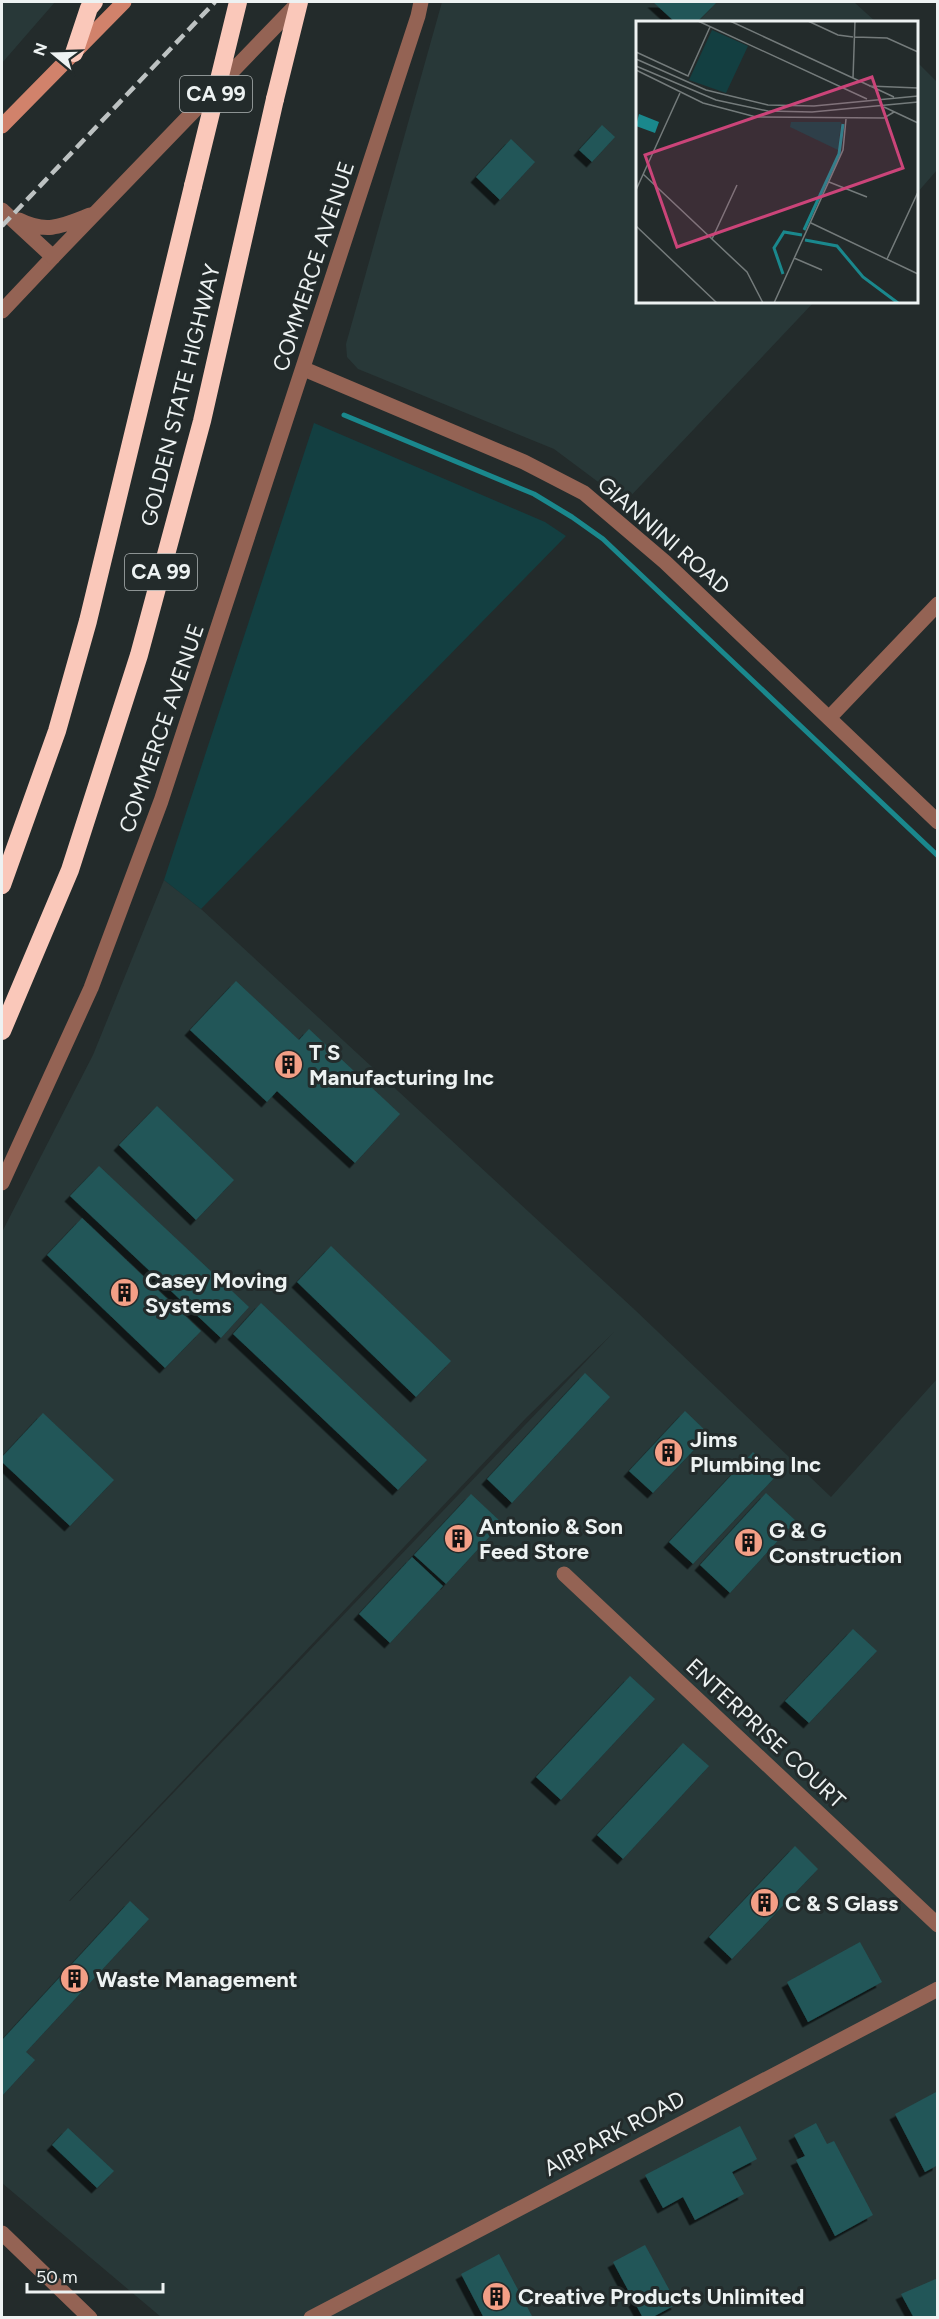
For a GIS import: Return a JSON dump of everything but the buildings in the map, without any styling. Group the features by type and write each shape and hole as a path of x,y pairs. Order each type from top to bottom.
{"highway":[{"path":"74,53 89,8 94,2"},
{"name":"GOLDEN STATE HIGHWAY","path":"2,885 57,731 88,621 238,2"},
{"name":"GOLDEN STATE HIGHWAY","path":"2,1031 70,870 139,656 202,421 299,2"}],"main road":[{"path":"2,126 124,2"}],"street":[{"path":"2,311 299,2"},
{"name":"COMMERCE AVENUE","path":"2,1183 91,988 161,801 304,369 415,27 421,2"},
{"path":"6,213 31,226 44,229 95,213"},
{"path":"6,213 52,257"},
{"name":"GIANNINI ROAD","path":"304,369 524,462 584,493 665,562 938,822"},
{"path":"829,717 938,604"},
{"name":"ENTERPRISE COURT","path":"564,1574 938,1925"},
{"name":"AIRPARK ROAD","path":"310,2318 938,1989"},
{"path":"2,2233 90,2318"}],"shaded area":[{"path":"2,2 55,2 2,63"},
{"path":"442,2 854,2 875,21 636,21 636,303 813,303 625,502 554,449 358,369 347,357 346,344"},
{"path":"918,63 938,83 937,170 918,192"},
{"path":"314,423 545,522 566,536 201,909 164,880"},
{"path":"164,880 201,909 635,1310 831,1497 937,1379 937,2317 161,2317 2,2183 2,1232 93,1055","holes":["614,1332 70,1901 526,1418"]}],"waterway":[{"path":"344,415 534,494 603,539 938,856"}],"railway":[{"path":"2,226 215,2"}],"place":[{"name":"T S Manufacturing Inc","path":"288,1065"},
{"name":"Casey Moving Systems","path":"124,1293"},
{"name":"Jims Plumbing Inc","path":"669,1452"},
{"name":"Antonio & Son Feed Store","path":"458,1539"},
{"name":"G & G Construction","path":"748,1543"},
{"name":"C & S Glass","path":"764,1903"},
{"name":"Waste Management","path":"75,1979"},
{"name":"Creative Products Unlimited","path":"497,2296"}]}
